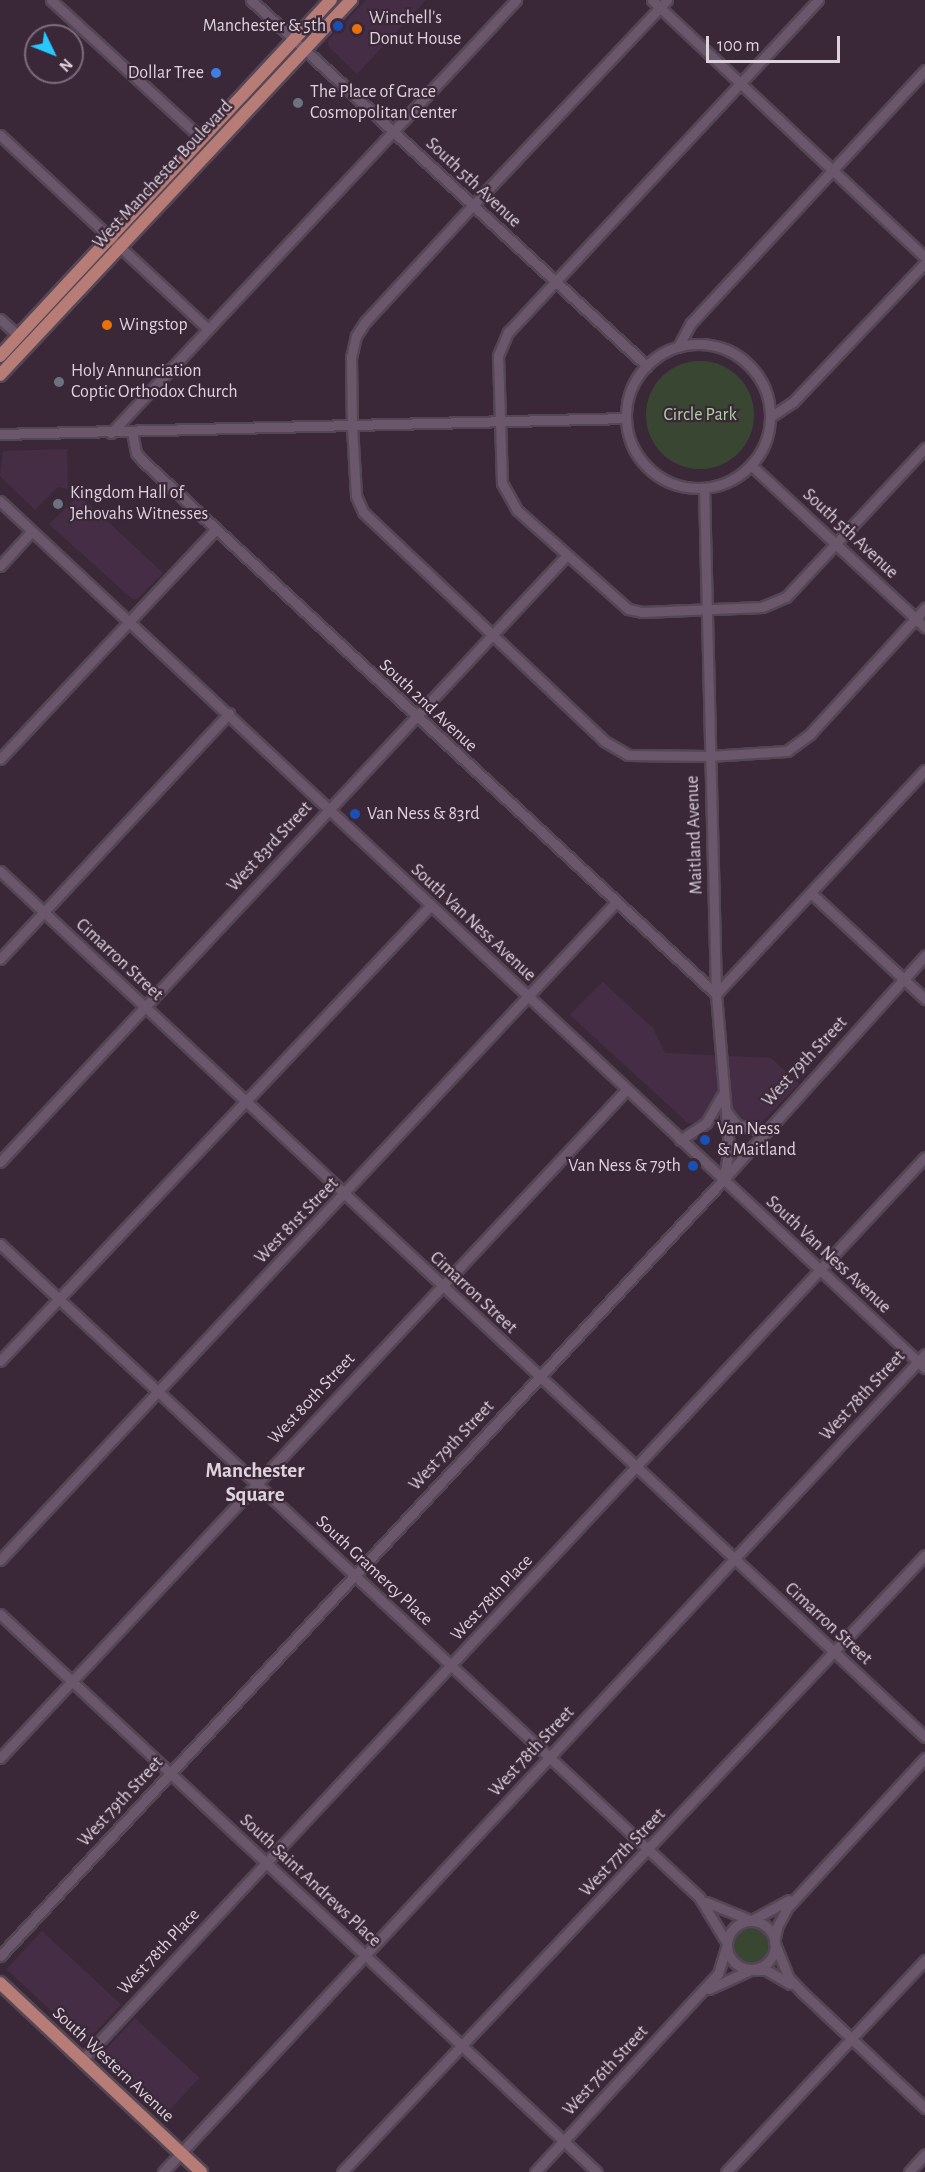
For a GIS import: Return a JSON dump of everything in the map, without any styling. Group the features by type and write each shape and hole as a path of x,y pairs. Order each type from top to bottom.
{"main road":[{"name":"West Manchester Boulevard","path":"0,356 108,237 331,0"},
{"name":"West Manchester Boulevard","path":"0,375 351,0"},
{"name":"South Western Avenue","path":"0,1983 201,2172"}],"street":[{"path":"51,0 202,139"},
{"name":"South 5th Avenue","path":"251,0 647,366"},
{"path":"111,433 516,0"},
{"path":"652,0 925,257"},
{"path":"667,0 473,205 356,336 351,357 356,496 363,512 492,636 620,752 638,757 778,753 794,747 925,609"},
{"path":"818,0 554,281 502,341 498,356 499,420 505,492 517,510 628,609 706,610 774,604 786,597 925,448"},
{"path":"678,347 690,323 925,70"},
{"path":"0,135 207,328"},
{"path":"770,417 793,402 925,263"},
{"path":"0,319 18,335"},
{"path":"711,346 741,359 763,385 770,417 761,451 751,465 730,481 704,488 675,485 650,470 632,447 626,418 634,382 647,366 678,347 711,346"},
{"path":"0,434 111,433 626,418"},
{"name":"South 2nd Avenue","path":"132,432 136,453 143,461 615,903 716,994"},
{"name":"South 5th Avenue","path":"751,465 925,627"},
{"name":"Maitland Avenue","path":"704,488 716,994 729,1150 723,1180"},
{"name":"South Van Ness Avenue","path":"0,501 229,713 626,1090 820,1270 923,1361"},
{"path":"0,759 215,530"},
{"path":"0,566 32,531"},
{"name":"West 83rd Street","path":"0,1162 566,556"},
{"path":"0,959 229,713"},
{"path":"716,994 925,771"},
{"name":"Cimarron Street","path":"0,871 637,1467 733,1560 925,1737"},
{"path":"811,892 925,999"},
{"name":"West 81st Street","path":"0,1560 615,903"},
{"path":"0,1361 430,905"},
{"name":"West 79th Street","path":"0,1956 723,1180 764,1131 925,956"},
{"name":"West 80th Street","path":"0,1758 626,1090"},
{"path":"680,1140 710,1119 723,1093"},
{"path":"724,1104 729,1117 737,1125 764,1131"},
{"name":"West 78th Place","path":"82,2060 925,1157"},
{"name":"South Gramercy Place","path":"0,1244 699,1897 716,1909 751,1920"},
{"name":"West 78th Street","path":"163,2172 733,1560 923,1361"},
{"name":"West 77th Street","path":"342,2172 460,2044 649,1851 925,1555"},
{"name":"South Saint Andrews Place","path":"0,1614 597,2172"},
{"path":"751,1970 769,1959 775,1943 777,1927 787,1908 804,1887 925,1758"},
{"path":"803,1993 780,1976 751,1970 733,1960 727,1943 734,1928 784,1904 804,1887"},
{"name":"South Gramercy Place","path":"699,1897 727,1943"},
{"path":"751,1920 768,1927 788,1977 925,2108"},
{"name":"West 76th Street","path":"535,2172 718,1974 727,1943"},
{"path":"726,2172 925,1960"},
{"name":"West 76th Street","path":"701,1992 751,1970"},
{"path":"909,2172 925,2154"}],"shaded area":[{"path":"366,0 426,0 357,74 330,48 327,41"},
{"path":"67,449 68,489 58,487 35,510 0,476 3,451"},
{"path":"79,495 163,573 137,599 132,599 49,524"},
{"path":"603,982 653,1028 665,1053 771,1058 799,1084 757,1127 688,1123 570,1015"},
{"path":"42,1931 121,2005 86,2043 7,1969"},
{"path":"135,2018 199,2078 164,2116 100,2056"}],"green space":[{"name":"Circle Park","path":"700,361 721,365 738,377 750,394 754,415 750,436 738,453 721,465 700,469 679,465 662,453 650,436 646,415 650,394 662,377 679,365"},
{"path":"751,1923 766,1930 773,1945 766,1960 751,1967 736,1960 729,1945 736,1930"}],"place":[{"name":"Manchester & 5th","path":"338,26"},
{"name":"Winchell's Donut House","path":"357,29"},
{"name":"Dollar Tree","path":"216,73"},
{"name":"The Place of Grace Cosmopolitan Center","path":"298,103"},
{"name":"Wingstop","path":"107,325"},
{"name":"Holy Annunciation Coptic Orthodox Church","path":"59,382"},
{"name":"Kingdom Hall of Jehovahs Witnesses","path":"58,504"},
{"name":"Van Ness & 83rd","path":"355,814"},
{"name":"Van Ness & Maitland","path":"705,1140"},
{"name":"Van Ness & 79th","path":"693,1166"}],"district":[{"name":"Manchester Square","path":"255,1483"}]}
